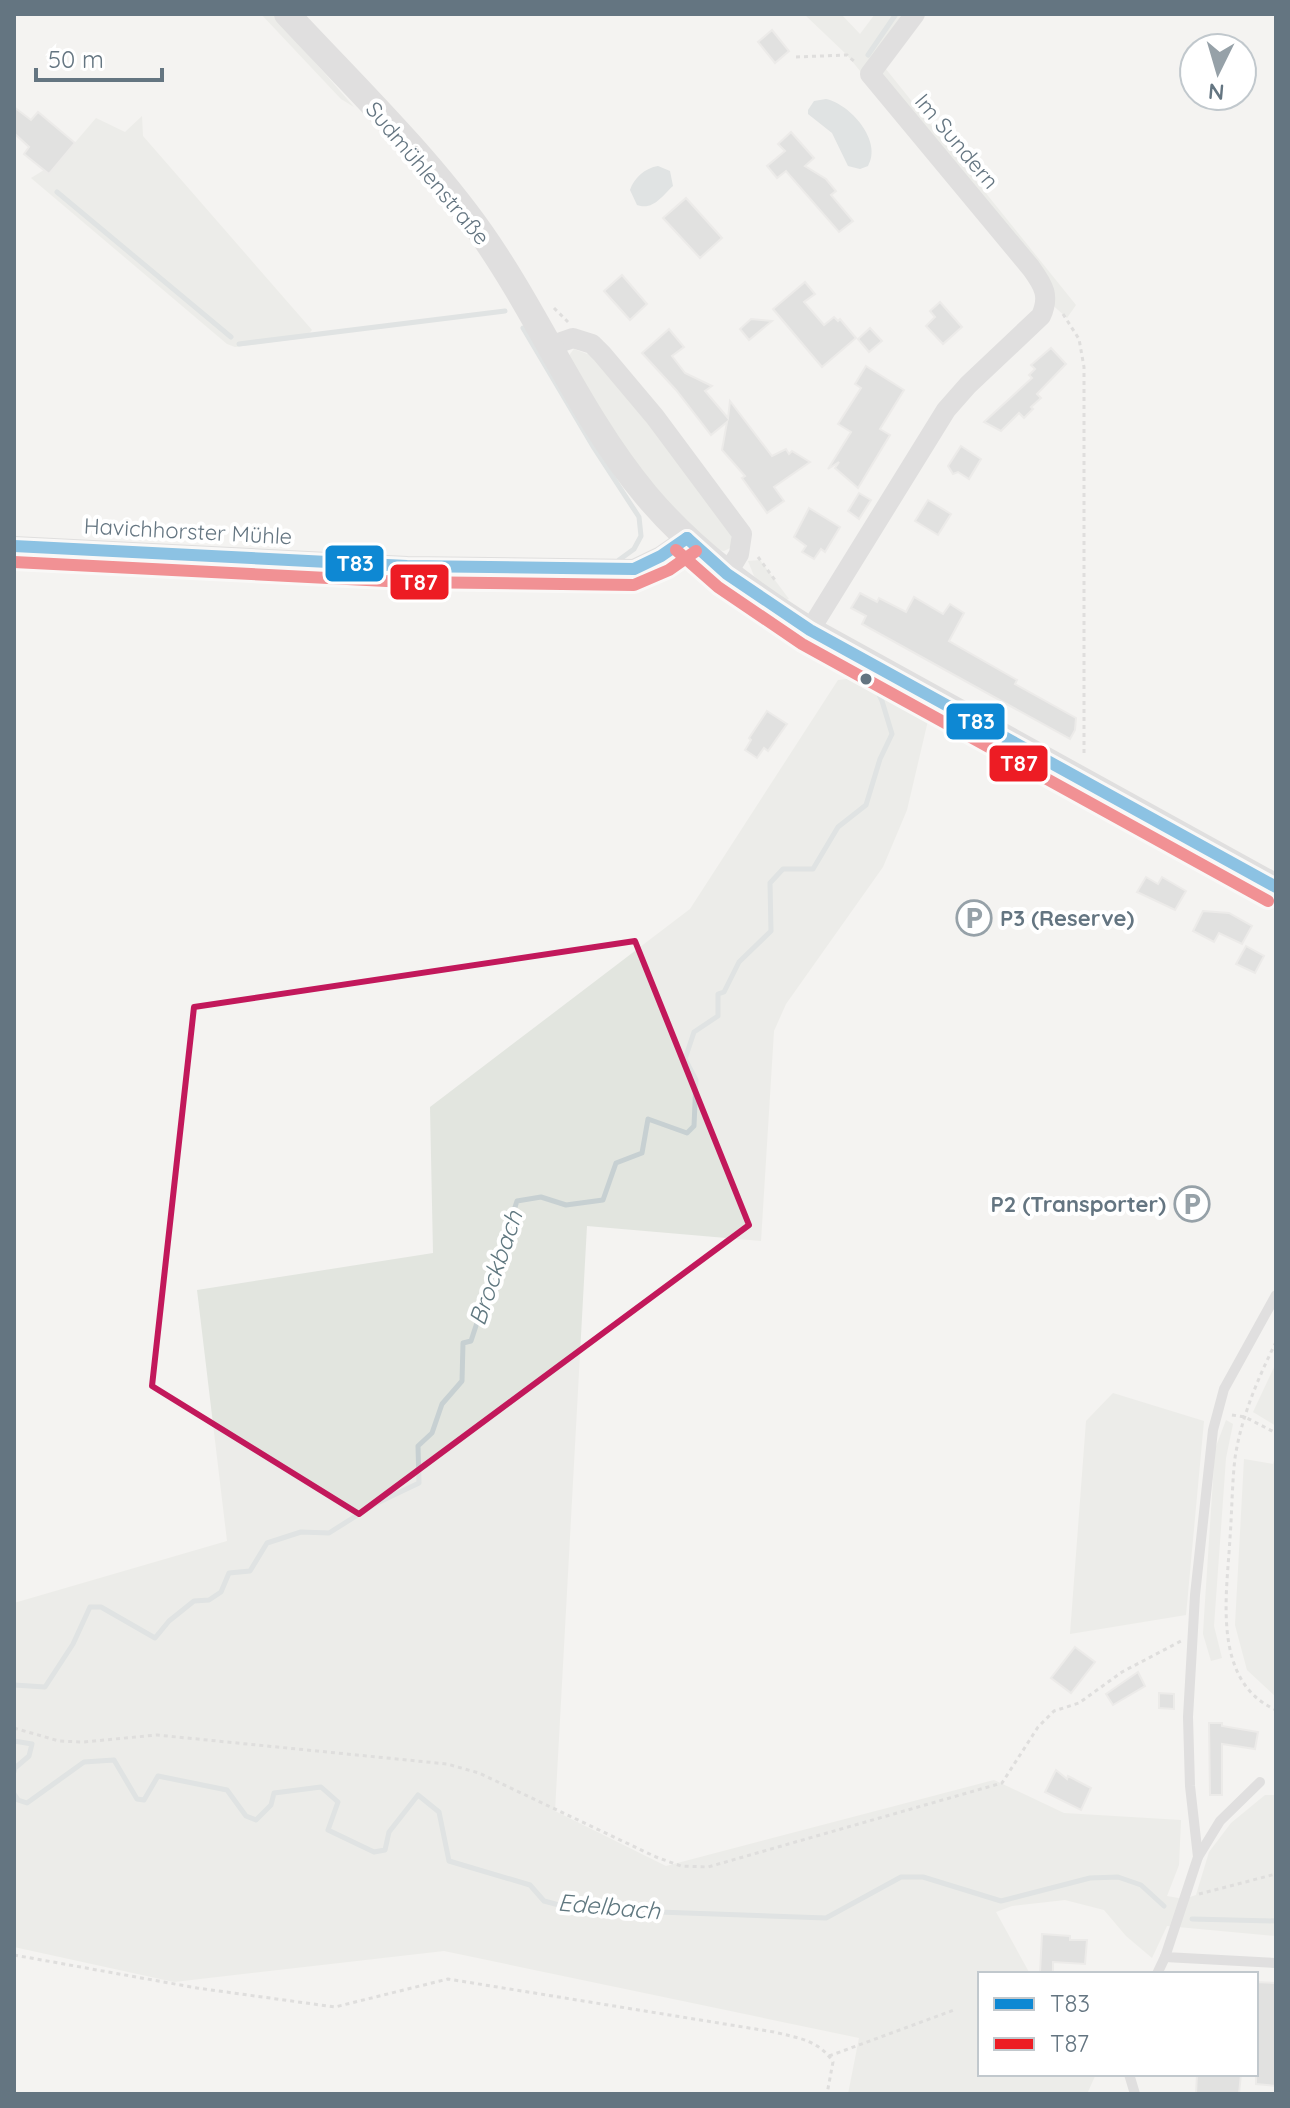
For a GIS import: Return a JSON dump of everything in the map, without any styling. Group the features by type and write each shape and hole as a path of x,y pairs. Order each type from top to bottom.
{"street":[{"name":"Sudmühlenstraße","path":"287,14 449,192 481,233 631,476 687,538 727,574 810,630 1276,887"},
{"path":"870,74 915,14"},
{"name":"Im Sundern","path":"870,74 1031,268 1043,285 1048,301"},
{"path":"810,630 946,410 1041,316 1048,301"},
{"path":"550,346 573,338 592,344 663,428 742,534 739,554 727,574"},
{"name":"Havichhorster Mühle","path":"14,546 407,566 634,569 661,556 687,538"}],"lane":[{"path":"1198,1857 1188,1717 1192,1636 1217,1413 1224,1389 1276,1295"},
{"path":"1158,1972 1198,1857 1220,1821 1260,1782"},
{"path":"1165,1957 1276,1963"}],"path":[{"path":"796,57 847,55 870,74"},
{"path":"1048,301 1067,318 1079,339 1084,367 1084,761 1077,778"},
{"path":"742,534 782,590"},
{"path":"1276,1342 1261,1371 1235,1457 1226,1622 1231,1656 1243,1681 1255,1696 1276,1710"},
{"path":"1217,1413 1245,1417 1276,1433"},
{"path":"14,1728 59,1741 83,1742 157,1735 447,1764 479,1773 656,1857 681,1866 708,1867 1002,1783 1038,1727 1054,1711 1079,1703 1122,1672 1192,1636"},
{"path":"1184,1899 1276,1874"},
{"path":"14,1955 197,1988 335,2007 448,1979 774,2032 807,2040 825,2050 833,2062 827,2094"},
{"path":"829,2056 954,2010"}],"highlighted area":[{"path":"635,941 749,1225 359,1514 152,1386 194,1007"}],"shaded area":[{"path":"261,14 273,14 354,107 341,99"},
{"path":"804,14 841,14 860,34 875,14 915,14 881,63 1076,305 1067,318 1048,301 847,55"},
{"path":"826,99 845,108 862,125 871,146 868,166 860,169 848,166 832,133 808,114 814,101"},
{"path":"142,116 143,136 312,330 305,338 235,347 227,344 31,178 44,170 49,173 96,118 125,132"},
{"path":"658,166 670,171 673,186 653,204 637,205 630,190 632,186 644,171"},
{"path":"574,349 598,358 731,532 732,547 724,551 712,549 638,473 570,363 570,354"},
{"path":"760,560 789,599 779,602 754,576 748,561"},
{"path":"864,677 930,712 907,810 883,867 786,1004 774,1031 761,1241 587,1226 555,1811 666,1866 994,1780 1064,1813 1181,1820 1179,1865 1167,1896 1184,1899 1196,1895 1209,1852 1231,1823 1265,1795 1276,1795 1276,1936 1167,1926 1152,1958 1126,1936 1104,1910 1065,1900 1012,1906 996,1912 1029,1972 978,1972 978,2076 1095,2076 1087,2094 848,2094 859,2038 444,1951 174,1982 14,1947 14,1603 227,1541 197,1290 433,1253 430,1107 690,909 838,680"},
{"path":"1276,1363 1276,1426 1253,1412"},
{"path":"1113,1393 1204,1421 1186,1615 1070,1634 1086,1421"},
{"path":"1226,1420 1233,1424 1226,1458 1214,1626 1222,1658 1211,1661 1203,1634 1204,1617 1215,1449"},
{"path":"1276,1454 1276,1697 1247,1670 1235,1625 1244,1459 1273,1464"}],"building":[{"path":"772,30 789,51 775,63 758,42"},
{"path":"14,107 31,120 38,112 75,143 49,174 24,154 29,147 14,133"},
{"path":"791,132 814,158 805,166 826,179 836,191 831,195 853,221 839,232 786,171 777,178 767,166 785,151 778,144"},
{"path":"686,198 722,238 700,258 663,218"},
{"path":"622,275 647,304 630,320 604,291"},
{"path":"805,282 815,294 804,302 824,325 834,317 838,321 840,319 856,338 822,367 773,309"},
{"path":"940,302 962,327 943,344 926,326 935,317 930,311"},
{"path":"751,319 772,321 749,340 740,329"},
{"path":"870,328 882,341 869,352 858,339"},
{"path":"669,329 684,347 672,356 685,373 712,386 705,391 728,418 730,401 772,456 786,449 789,454 792,451 810,462 774,487 784,501 767,513 742,478 745,476 722,450 727,422 711,435 642,353"},
{"path":"1051,348 1066,364 1037,394 1041,398 1031,407 1033,409 1024,418 1019,413 1001,431 984,422 1032,378 1029,375 1035,369 1031,365"},
{"path":"866,366 904,390 880,429 890,435 858,488 835,468 839,462 828,469 851,432 838,424 861,388 855,384"},
{"path":"961,446 981,459 969,479 958,472 953,474 948,466"},
{"path":"859,493 871,500 859,519 848,511"},
{"path":"928,500 951,514 938,535 915,521"},
{"path":"809,508 840,527 825,552 821,549 814,559 802,552 806,546 794,537"},
{"path":"860,593 877,602 879,598 906,612 914,597 943,614 950,604 964,613 949,641 1017,680 1015,684 1076,718 1070,739 862,624 866,616 851,608"},
{"path":"767,711 787,724 768,751 764,748 757,758 745,750 751,740 749,738"},
{"path":"1146,877 1158,884 1162,877 1186,891 1175,910 1137,892"},
{"path":"1203,911 1229,913 1252,926 1242,944 1219,933 1214,942 1193,931"},
{"path":"1246,946 1264,956 1255,973 1236,964"},
{"path":"1075,1647 1095,1662 1071,1693 1051,1678"},
{"path":"1138,1672 1145,1686 1113,1705 1106,1694"},
{"path":"1159,1693 1174,1694 1174,1709 1159,1708"},
{"path":"1209,1723 1258,1732 1255,1749 1222,1744 1222,1795 1210,1795"},
{"path":"1056,1770 1067,1779 1068,1776 1091,1788 1081,1810 1045,1792"},
{"path":"1042,1934 1087,1940 1085,1964 1053,1962 1053,1972 1040,1972"},
{"path":"1258,1982 1276,1983 1276,2086 1256,2084"},
{"path":"1197,2076 1241,2076 1239,2094 1196,2094"}],"waterway":[{"name":"Brockbach","path":"868,55 896,14"},
{"path":"57,192 231,337"},
{"path":"239,344 505,311"},
{"path":"523,328 639,517 641,536 634,549 619,560"},
{"name":"Brockbach","path":"14,1685 45,1687 73,1644 90,1607 101,1607 155,1638 169,1621 194,1601 209,1600 221,1592 229,1573 250,1571 267,1543 301,1532 329,1533 375,1504 419,1483 418,1446 432,1433 442,1404 462,1381 463,1343 471,1341 517,1201 541,1197 566,1205 603,1200 616,1163 642,1153 648,1119 687,1133 694,1126 696,1080 685,1059 694,1032 718,1016 718,994 724,992 739,962 771,931 770,883 783,869 813,869 838,827 866,805 880,759 892,734 874,684"},
{"name":"Edelbach","path":"14,1741 32,1744 29,1756 14,1772"},
{"name":"Edelbach","path":"14,1794 18,1800 27,1803 84,1762 114,1760 137,1799 144,1800 158,1776 227,1790 246,1816 256,1820 271,1805 274,1793 321,1787 338,1802 328,1830 374,1852 385,1850 389,1832 418,1795 439,1812 449,1861 530,1885 544,1901 574,1909 826,1918 901,1877 923,1877 1001,1901 1090,1878 1118,1877 1141,1885 1164,1906"},
{"name":"Edelbach","path":"1192,1919 1276,1921"}],"transit line":[{"name":"T83","path":"687,538 727,574 810,630 1276,887"},
{"name":"T83","path":"14,546 407,566 634,569 661,556 687,538"},
{"name":"T87","path":"676,550 718,587 802,644 1268,901"},
{"name":"T87","path":"14,562 406,582 634,585 669,570 696,551"}],"place":[{"name":"P3 (Reserve)","path":"974,918"},
{"name":"P2 (Transporter)","path":"1192,1204"}]}
